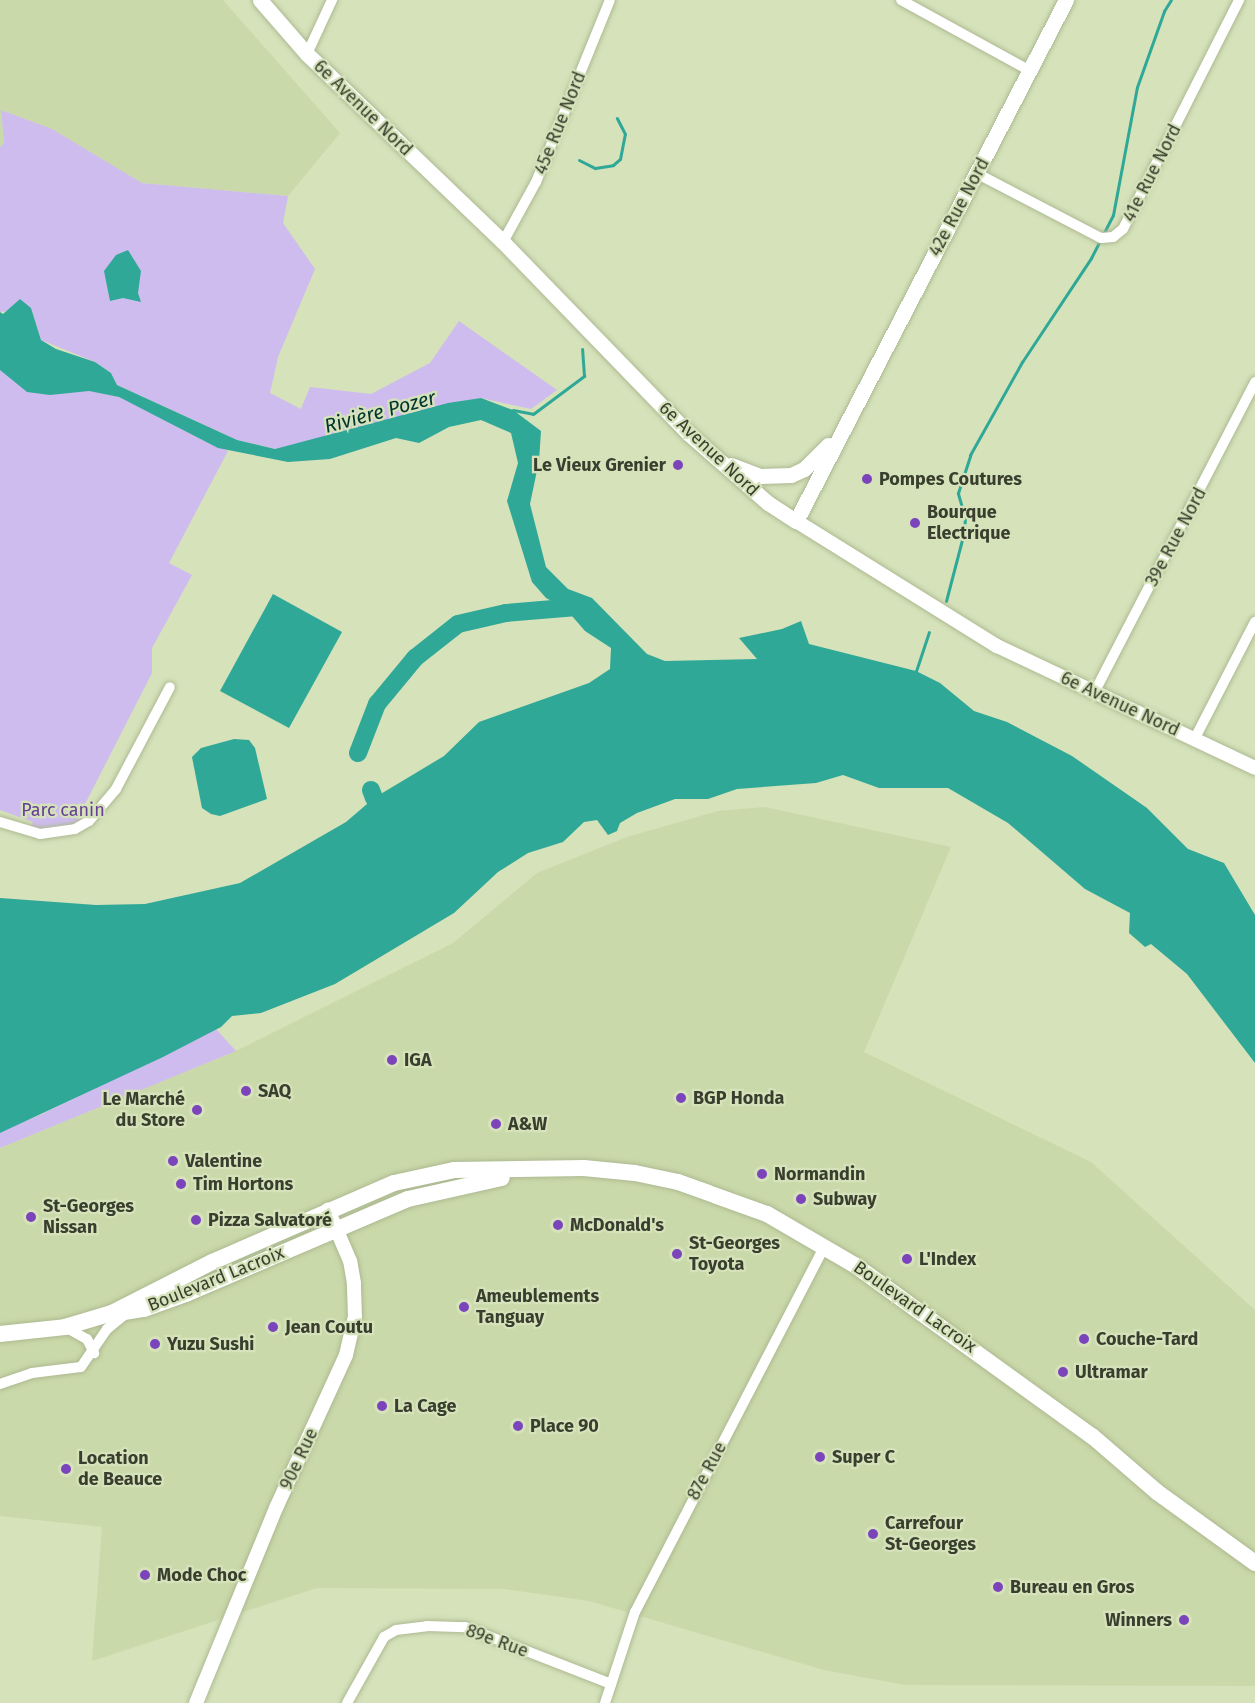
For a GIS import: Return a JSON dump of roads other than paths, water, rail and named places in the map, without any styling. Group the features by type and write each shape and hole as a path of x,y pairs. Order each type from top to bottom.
{"main road":[{"name":"6e Avenue Nord","path":"260,0 307,54 503,242 712,455 768,503 799,523"},
{"name":"42e Rue Nord","path":"799,523 850,413 1066,0"},
{"name":"42e Rue Nord","path":"712,455 760,476 791,475 812,463 832,441 850,413"},
{"name":"Boulevard Lacroix","path":"112,1313 171,1281 328,1210 394,1183 454,1170 523,1172 584,1168 678,1182 767,1214 824,1247 964,1342 1255,1563"},
{"name":"Boulevard Lacroix","path":"0,1334 65,1326 112,1313 129,1312 186,1294 335,1227 408,1199 523,1172"}],"street":[{"path":"307,54 332,0"},
{"name":"45e Rue Nord","path":"503,242 536,182 610,0"},
{"name":"41e Rue Nord","path":"976,173 1094,235 1113,237 1123,229 1239,0"},
{"path":"906,1 1030,71"},
{"name":"39e Rue Nord","path":"1095,691 1255,382"},
{"name":"6e Avenue Nord","path":"799,523 972,632 1255,768"},
{"path":"1194,740 1255,622"},
{"path":"0,822 40,834 75,829 88,821 116,789 170,687"},
{"name":"90e Rue","path":"196,1703 276,1508 346,1355 356,1317 354,1283 350,1261 328,1210"},
{"name":"87e Rue","path":"605,1703 635,1612 824,1247"},
{"path":"0,1384 32,1373 81,1367 94,1353 107,1329 129,1312"},
{"path":"65,1326 87,1339 94,1353"},
{"name":"89e Rue","path":"347,1703 384,1637 396,1630 427,1626 465,1627 611,1684"}],"water":[{"path":"128,250 141,271 138,293 141,302 123,298 110,301 104,271 116,255"},
{"path":"20,299 31,308 41,340 56,349 95,362 111,373 117,385 237,440 275,449 448,403 481,398 513,410 541,431 539,461 530,504 546,567 568,589 592,598 647,654 665,661 757,659 739,638 782,629 801,621 809,644 916,671 940,683 974,711 1007,722 1072,756 1147,808 1188,849 1224,863 1255,915 1255,1063 1187,974 1151,944 1145,947 1129,933 1130,913 1085,889 1008,823 948,788 879,788 843,775 816,783 737,789 708,799 675,799 637,813 620,823 617,831 608,835 597,820 584,822 563,842 528,853 498,872 454,913 335,984 261,1013 232,1016 221,1027 163,1057 0,1133 0,898 96,905 145,904 240,883 346,822 374,798 444,756 479,722 589,683 610,669 611,648 585,631 566,609 546,598 532,582 507,501 518,463 511,433 481,420 449,427 419,443 396,438 330,459 288,462 218,448 119,397 89,391 50,395 27,392 0,370 0,312 3,314"},
{"path":"273,594 342,632 289,728 220,691"},
{"path":"234,739 249,740 255,748 267,799 220,816 211,814 202,808 192,757 201,748"}],"waterway":[{"path":"946,601 964,532 965,518 958,493 970,455 1022,362 1091,258 1113,215 1137,87 1164,11 1171,0"},
{"path":"579,160 595,168 613,165 620,159 625,134 617,118"},
{"path":"513,410 533,414 584,376 582,349"},
{"path":"358,753 377,704 415,658 458,624 506,613 577,607"},
{"path":"916,671 929,632"},
{"path":"371,790 374,798"}],"place":[{"name":"Le Vieux Grenier","path":"678,465"},
{"name":"Pompes Coutures","path":"867,479"},
{"name":"Bourque Electrique","path":"915,523"},
{"name":"IGA","path":"392,1060"},
{"name":"SAQ","path":"246,1091"},
{"name":"BGP Honda","path":"681,1098"},
{"name":"Le Marché du Store","path":"197,1110"},
{"name":"A&W","path":"496,1124"},
{"name":"Valentine","path":"173,1161"},
{"name":"Normandin","path":"762,1174"},
{"name":"Tim Hortons","path":"181,1184"},
{"name":"Subway","path":"801,1199"},
{"name":"St-Georges Nissan","path":"31,1217"},
{"name":"Pizza Salvatoré","path":"196,1220"},
{"name":"McDonald's","path":"558,1225"},
{"name":"St-Georges Toyota","path":"677,1254"},
{"name":"L'Index","path":"907,1259"},
{"name":"Ameublements Tanguay","path":"464,1307"},
{"name":"Jean Coutu","path":"273,1327"},
{"name":"Couche-Tard","path":"1084,1339"},
{"name":"Yuzu Sushi","path":"155,1344"},
{"name":"Ultramar","path":"1063,1372"},
{"name":"La Cage","path":"382,1406"},
{"name":"Place 90","path":"518,1426"},
{"name":"Super C","path":"820,1457"},
{"name":"Location de Beauce","path":"66,1469"},
{"name":"Carrefour St-Georges","path":"873,1534"},
{"name":"Mode Choc","path":"145,1575"},
{"name":"Bureau en Gros","path":"998,1587"},
{"name":"Winners","path":"1184,1620"}],"water label":[{"name":"Rivière Pozer","path":"380,412"}],"park label":[{"name":"Parc canin","path":"63,810"}]}
